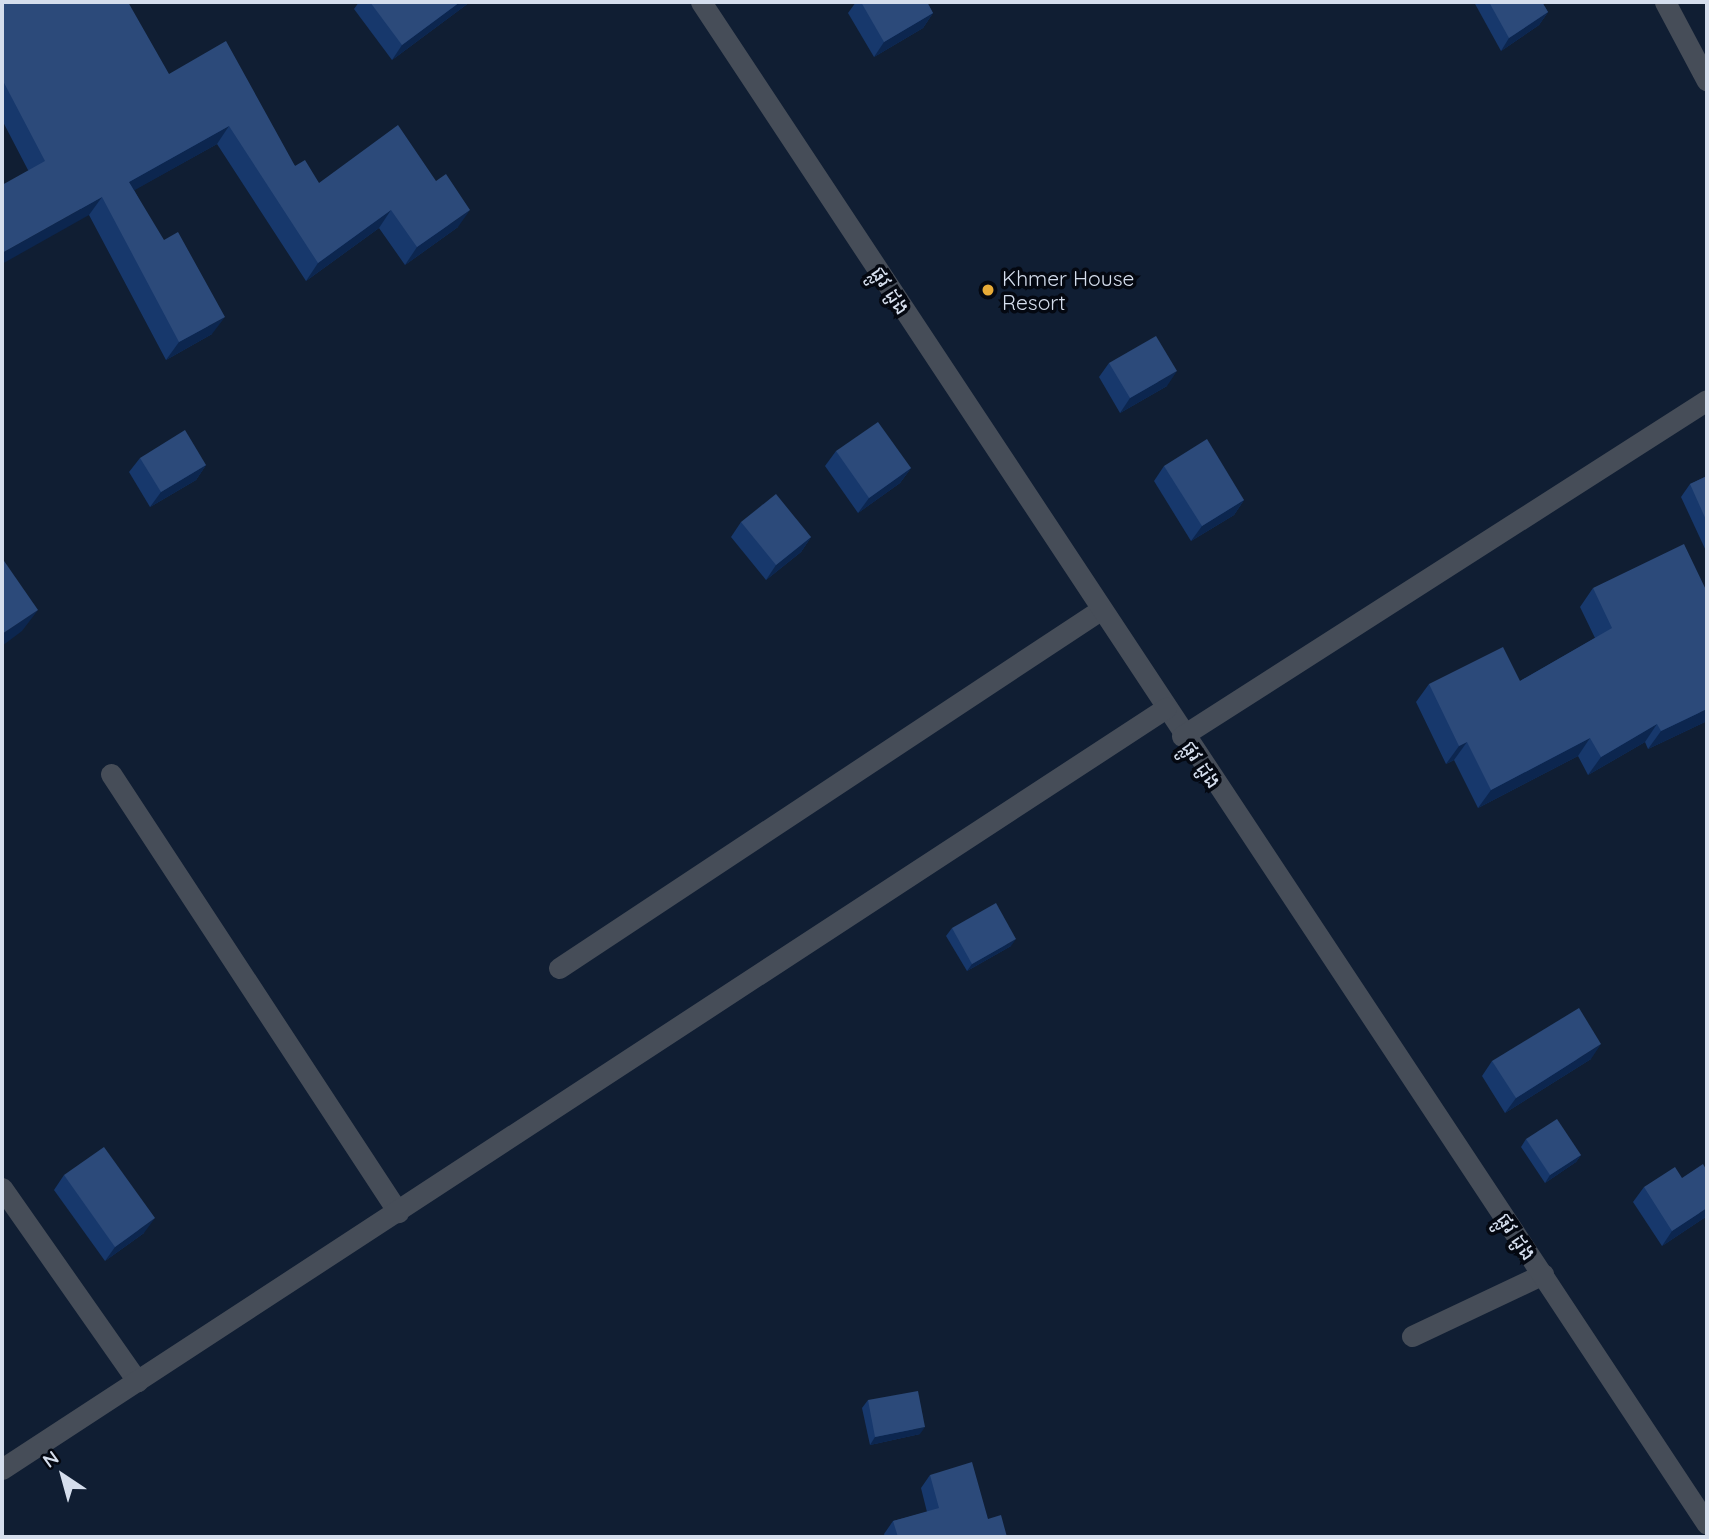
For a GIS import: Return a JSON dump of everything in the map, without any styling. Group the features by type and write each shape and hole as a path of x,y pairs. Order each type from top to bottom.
{"street":[{"name":"ផ្លូវ ដូង","path":"701,2 1182,736 1543,1274 1707,1524"},
{"path":"1665,2 1707,80"},
{"path":"1182,736 1707,400"},
{"path":"559,968 1100,610"},
{"path":"2,1469 1166,708"},
{"path":"111,774 398,1212"},
{"path":"2,1188 137,1381"},
{"path":"1412,1336 1543,1274"}],"building":[{"path":"2,2 128,2 169,74 226,41 295,166 305,160 319,183 398,125 436,181 446,174 470,210 417,247 391,210 318,263 229,126 129,182 164,240 178,232 225,317 179,342 102,197 2,253 2,185 45,161 2,79"},
{"path":"370,2 460,2 402,45"},
{"path":"861,2 927,2 933,13 884,42"},
{"path":"1489,2 1542,2 1548,12 1509,38"},
{"path":"1156,336 1177,371 1130,398 1109,363"},
{"path":"878,422 911,468 869,498 836,451"},
{"path":"185,430 206,465 161,492 140,458"},
{"path":"1207,439 1244,500 1202,526 1164,466"},
{"path":"1707,476 1707,522 1690,484"},
{"path":"776,494 811,537 776,565 741,522"},
{"path":"1684,544 1707,592 1707,709 1661,731 1657,724 1601,757 1590,738 1491,790 1467,742 1459,746 1429,684 1503,647 1520,681 1612,628 1593,588"},
{"path":"2,558 38,610 2,634"},
{"path":"996,903 1016,939 972,964 952,928"},
{"path":"1579,1008 1601,1044 1516,1098 1492,1061"},
{"path":"1557,1119 1581,1155 1550,1175 1526,1139"},
{"path":"104,1147 155,1218 115,1247 64,1175"},
{"path":"1703,1164 1707,1171 1707,1208 1672,1231 1644,1187 1675,1167 1682,1178"},
{"path":"918,1391 925,1427 875,1437 868,1400"},
{"path":"972,1462 988,1519 1001,1515 1007,1537 898,1537 893,1521 939,1508 930,1475"}],"place":[{"name":"Khmer House Resort","path":"988,290"}]}
